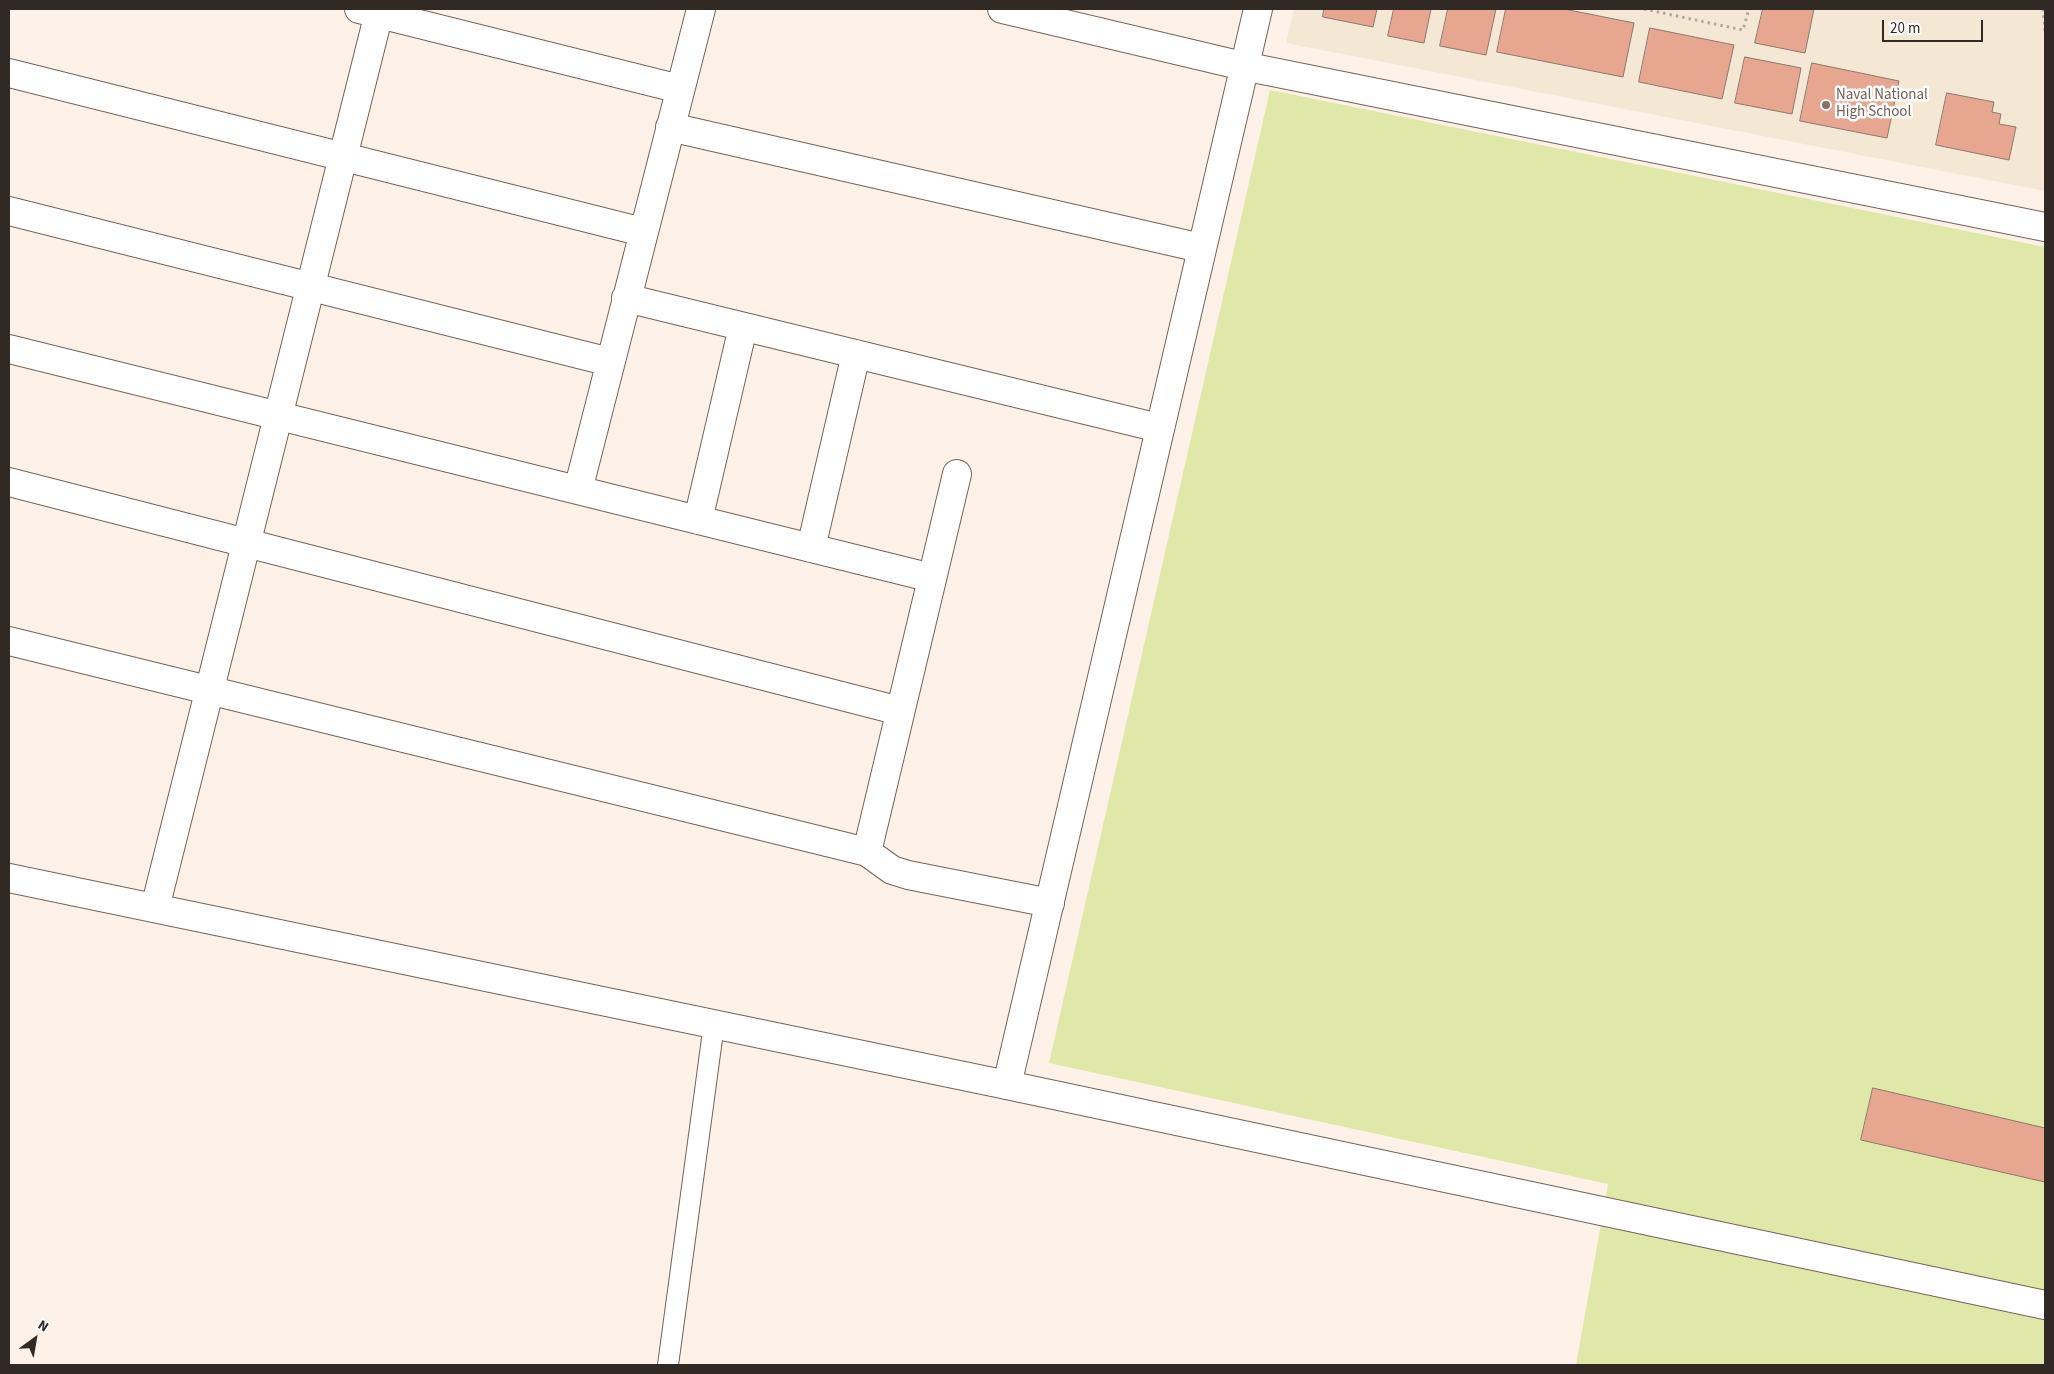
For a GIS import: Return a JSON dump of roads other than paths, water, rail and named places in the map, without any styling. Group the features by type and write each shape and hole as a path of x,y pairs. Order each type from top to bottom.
{"street":[{"path":"578,490 701,9"},
{"path":"1002,9 1243,66 2045,228"},
{"path":"1007,1085 1243,66 1258,9"},
{"path":"155,908 343,157 373,10 680,90"},
{"path":"9,73 643,232"},
{"path":"670,127 1201,248"},
{"path":"9,211 610,362"},
{"path":"626,298 1159,428"},
{"path":"698,520 743,327"},
{"path":"9,349 932,578"},
{"path":"811,548 856,354"},
{"path":"867,852 957,474"},
{"path":"9,482 900,711"},
{"path":"9,641 867,852 892,870 908,876 1050,903"},
{"path":"9,878 1007,1085 2045,1305"}],"lane":[{"path":"668,1365 714,1024"}],"place":[{"name":"Naval National High School","path":"1826,105"}]}
